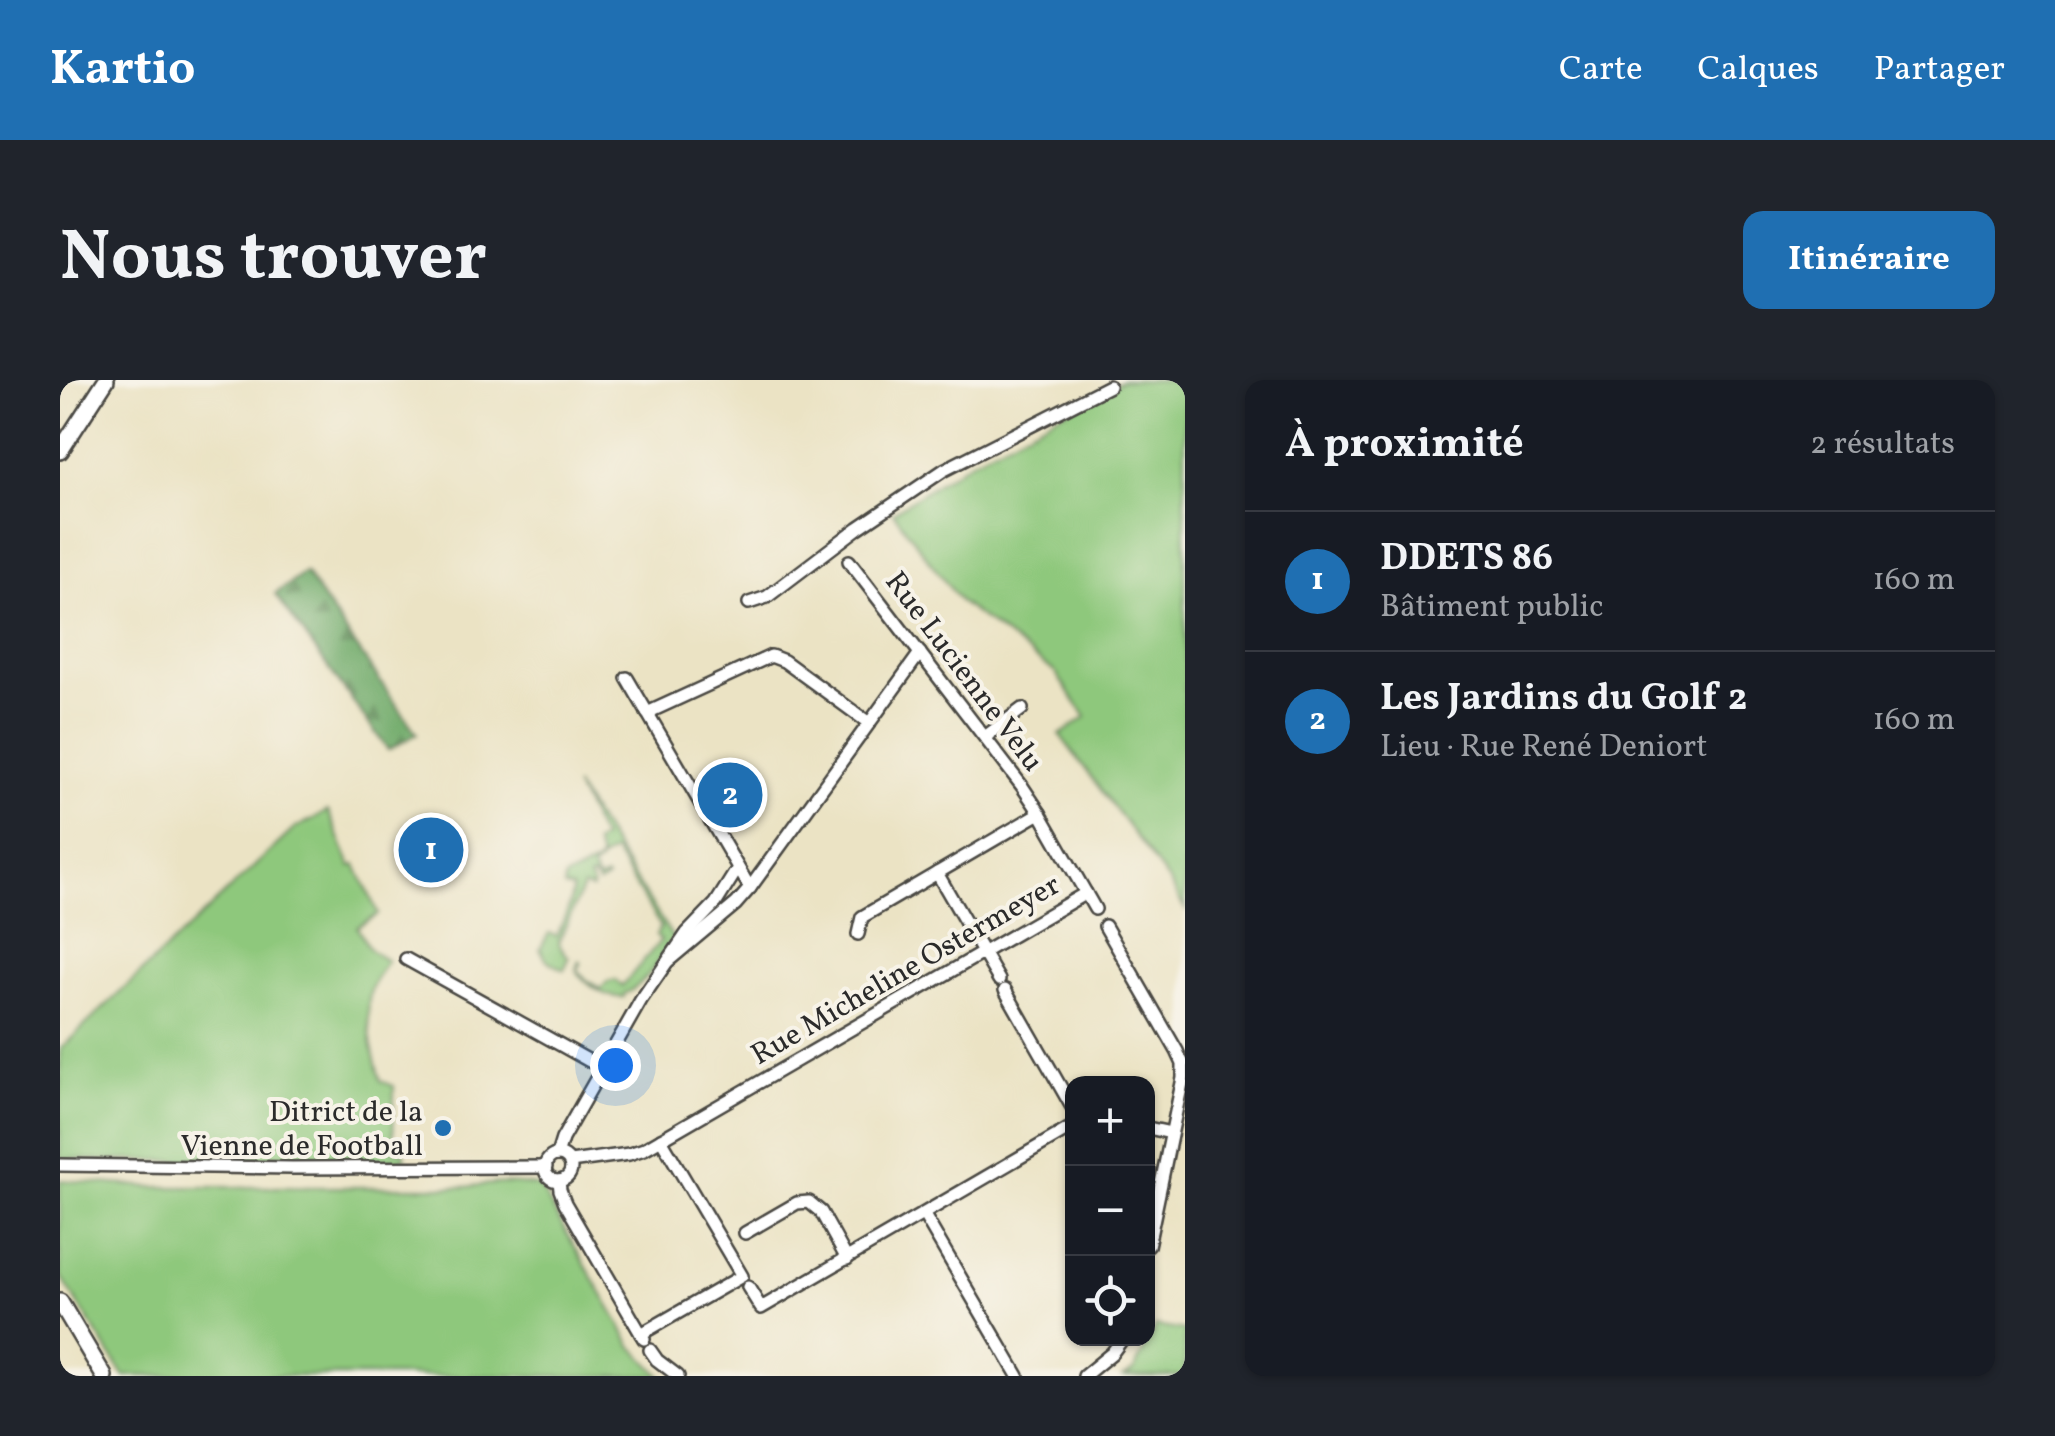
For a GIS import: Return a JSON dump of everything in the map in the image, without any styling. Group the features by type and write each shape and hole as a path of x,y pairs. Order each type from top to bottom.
{"street":[{"path":"60,452 106,380"},
{"path":"749,602 767,597 858,528 944,470 1109,386"},
{"name":"Rue Lucienne Velu","path":"849,561 1040,813"},
{"path":"668,961 750,888 920,653"},
{"path":"647,713 771,656 869,723"},
{"path":"627,678 750,888"},
{"path":"984,737 1022,708"},
{"name":"Rue Micheline Ostermeyer","path":"570,1162 636,1152 661,1140 1086,894 1040,813 862,917 858,934"},
{"path":"557,1155 562,1139 641,1000 738,868"},
{"path":"937,873 1065,1095"},
{"path":"1086,894 1096,909"},
{"path":"1105,926 1182,1064 1183,1078 1155,1212"},
{"path":"406,959 602,1068"},
{"path":"1155,1130 1171,1133"},
{"path":"661,1140 761,1308 1065,1131"},
{"path":"557,1155 570,1162 569,1174 560,1180 548,1175 546,1167 550,1158 557,1155"},
{"path":"60,1165 546,1167"},
{"path":"560,1180 564,1203 656,1360 678,1376"},
{"path":"724,1246 796,1204 809,1202 821,1212 847,1259"},
{"path":"924,1215 1018,1376"},
{"path":"645,1341 745,1282"},
{"path":"60,1302 104,1376"},
{"path":"60,1314 91,1376"},
{"path":"1084,1376 1117,1346"}],"green space":[{"path":"1123,380 1185,380 1185,909 1169,881 1060,735 1086,717 1055,672 961,603 893,512 971,461"},
{"path":"305,573 417,734 388,750 275,594"},
{"path":"575,786 673,938 646,977 624,997 596,989 576,969 579,961 577,969 601,989 615,980 622,986 661,940 656,935 661,927 614,852 592,869 598,880 607,879 599,884 589,878 592,889 583,887 559,941 569,958 564,970 547,960 540,949 549,933 557,936 568,909 573,889 564,887 565,878 600,858 595,844 602,839"},
{"path":"328,811 351,866 356,865 378,914 357,927 370,950 387,961 371,990 369,1023 381,1081 394,1086 393,1151 404,1151 405,1159 377,1162 60,1158 60,1049 294,829"},
{"path":"60,1180 153,1187 465,1187 502,1183 540,1187 633,1347 661,1376 124,1376 60,1275"},
{"path":"1155,1328 1185,1331 1185,1376 1124,1376 1134,1370 1146,1346 1155,1346"}],"place":[{"name":"Les Jardins du Golf 2","path":"730,795"},
{"name":"DDETS 86","path":"431,850"},
{"name":"Ditrict de la Vienne de Football","path":"443,1128"}]}
